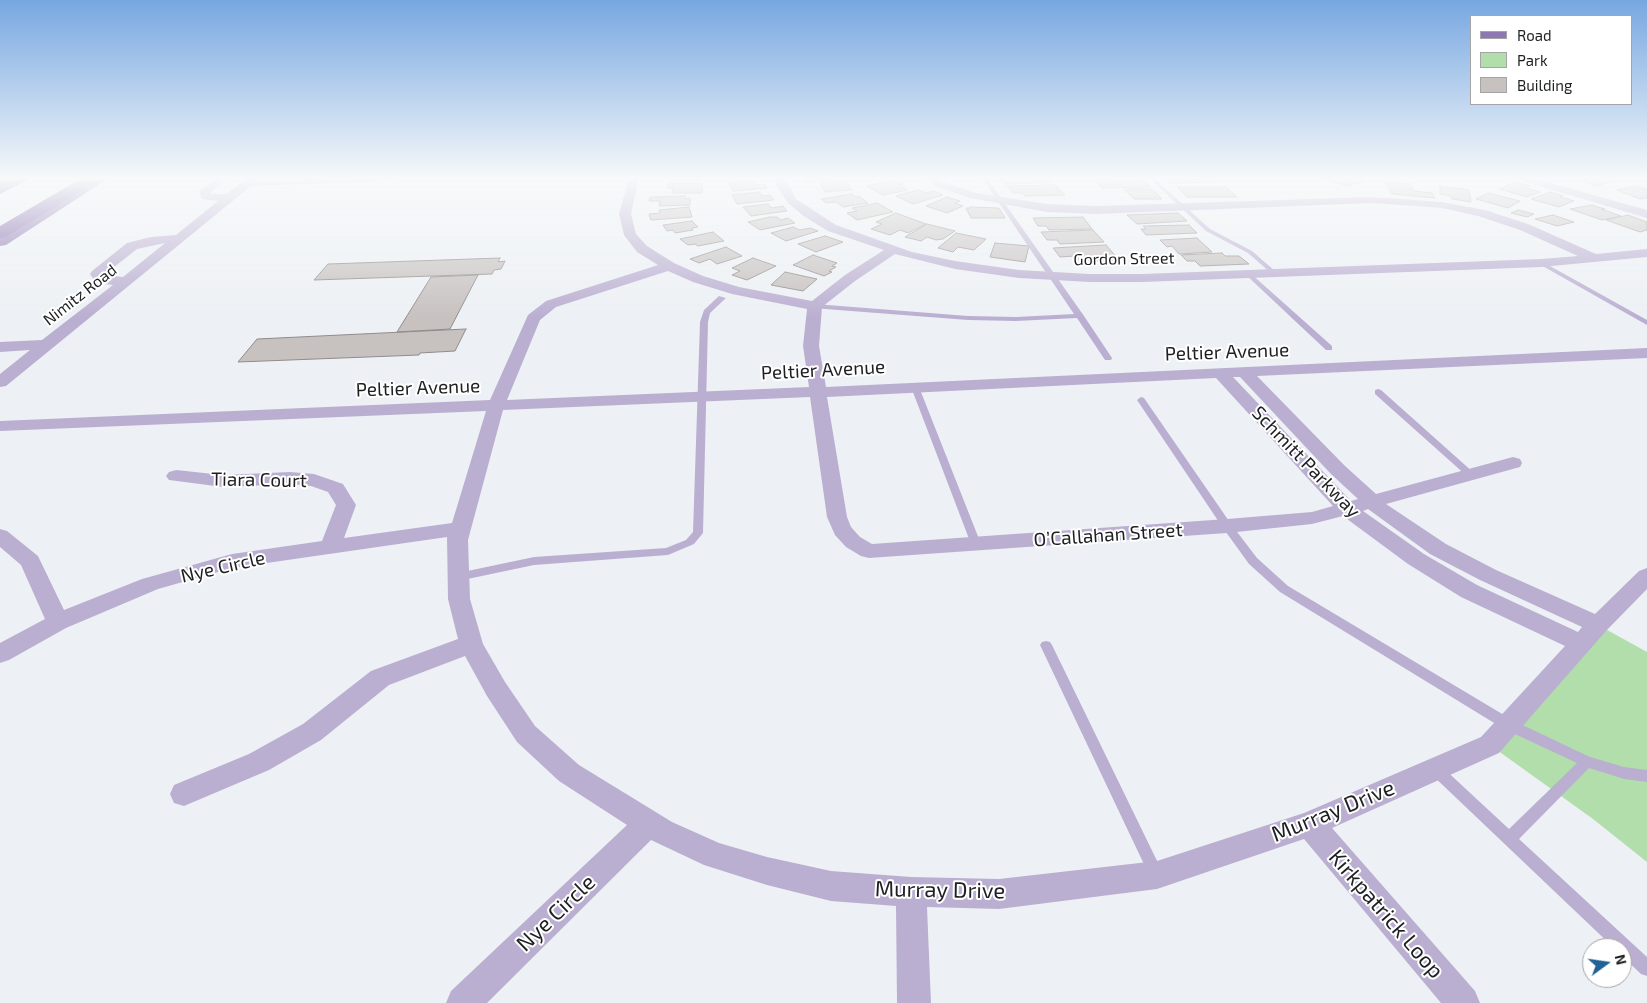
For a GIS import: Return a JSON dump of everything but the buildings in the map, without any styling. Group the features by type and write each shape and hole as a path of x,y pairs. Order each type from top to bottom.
{"highway":[{"path":"0,234 15,225"}],"main road":[{"path":"0,241 26,225"}],"street":[{"name":"Nimitz Road","path":"0,382 197,225"},
{"path":"628,225 630,236 642,249 669,266 698,279 737,291 815,306 850,278 893,250"},
{"name":"Gordon Street","path":"826,225 848,235 893,250 955,265 1053,277 1142,278 1541,263 1647,253"},
{"path":"1517,225 1595,258"},
{"path":"126,282 101,280 97,274 132,246 151,240 181,238"},
{"name":"Murray Drive","path":"669,266 551,304 533,318 496,406 457,540 458,577 460,598 471,644 496,689 526,734 569,773 649,823 715,855 767,871 831,886 911,892 999,894 1156,875 1310,824 1490,745 1589,634 1647,576"},
{"name":"O’Callahan Street","path":"815,306 811,346 837,517 842,530 853,542 869,551 1227,526 1312,518 1513,463"},
{"path":"0,347 45,345"},
{"name":"Peltier Avenue","path":"0,426 819,392 1647,353"},
{"name":"Schmitt Parkway","path":"1246,373 1338,470 1372,502 1438,549 1488,575 1589,634"},
{"name":"Schmitt Parkway","path":"1221,374 1347,509 1416,559 1469,591 1589,634"},
{"name":"Tiara Court","path":"176,476 223,481 290,478 314,480 336,488 346,505 330,547"},
{"name":"Nye Circle","path":"0,654 58,622 150,584 204,569 232,562 461,528"},
{"path":"0,536 30,561 58,622"},
{"path":"184,794 259,762 312,732 380,678 471,644"},
{"name":"Nye Circle","path":"463,1003 649,823"},
{"name":"Kirkpatrick Loop","path":"1310,824 1463,1003"},
{"path":"911,892 914,1003"}],"lane":[{"path":"1018,225 1108,358"},
{"path":"1202,225 1208,230 1250,252 1273,272"},
{"path":"1541,263 1647,323"},
{"path":"1247,273 1329,348"},
{"path":"458,577 534,561 668,551 690,542 698,533 704,322 707,312 722,298"},
{"path":"815,306 968,318 1016,319 1080,316"},
{"path":"915,387 976,544"},
{"path":"1378,392 1471,475"},
{"path":"1141,400 1252,561 1284,589 1509,725 1587,762 1624,773 1647,776"},
{"path":"1046,646 1156,875"},
{"path":"1510,838 1587,762"},
{"path":"1434,769 1647,968"}],"green space":[{"path":"1598,625 1647,652 1647,862 1593,819 1490,745"}]}
